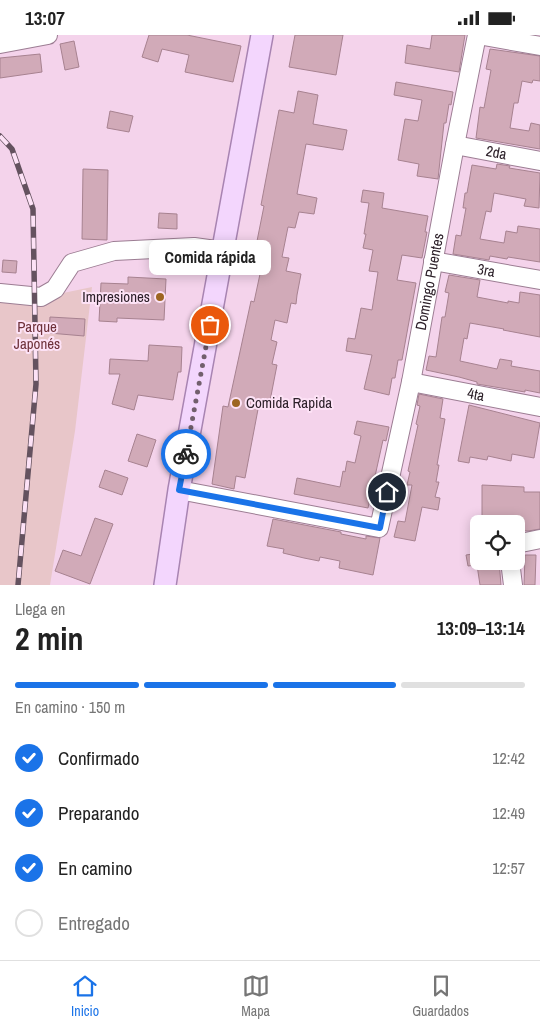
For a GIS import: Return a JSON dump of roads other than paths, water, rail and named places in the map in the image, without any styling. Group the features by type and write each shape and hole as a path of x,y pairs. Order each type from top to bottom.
{"main road":[{"path":"165,585 179,490 262,35"}],"street":[{"path":"0,44 48,35"},
{"path":"477,35 540,45"},
{"name":"Domingo Puentes","path":"179,490 380,528 411,382 477,35"},
{"name":"2da","path":"455,145 540,161"},
{"path":"0,293 41,297 55,289 72,263 114,251 194,247 223,251"},
{"name":"3ra","path":"433,261 540,281"},
{"name":"4ta","path":"411,382 540,407"},
{"path":"525,542 540,539"},
{"path":"511,570 513,585"}],"railway":[{"path":"0,136 12,149 33,209 36,384 18,585"}],"place":[{"name":"Impresiones","path":"160,297"},
{"name":"Comida rápida","path":"210,325"},
{"name":"Comida Rapida","path":"236,403"}],"park label":[{"name":"Parque Japonés","path":"37,336"}]}
